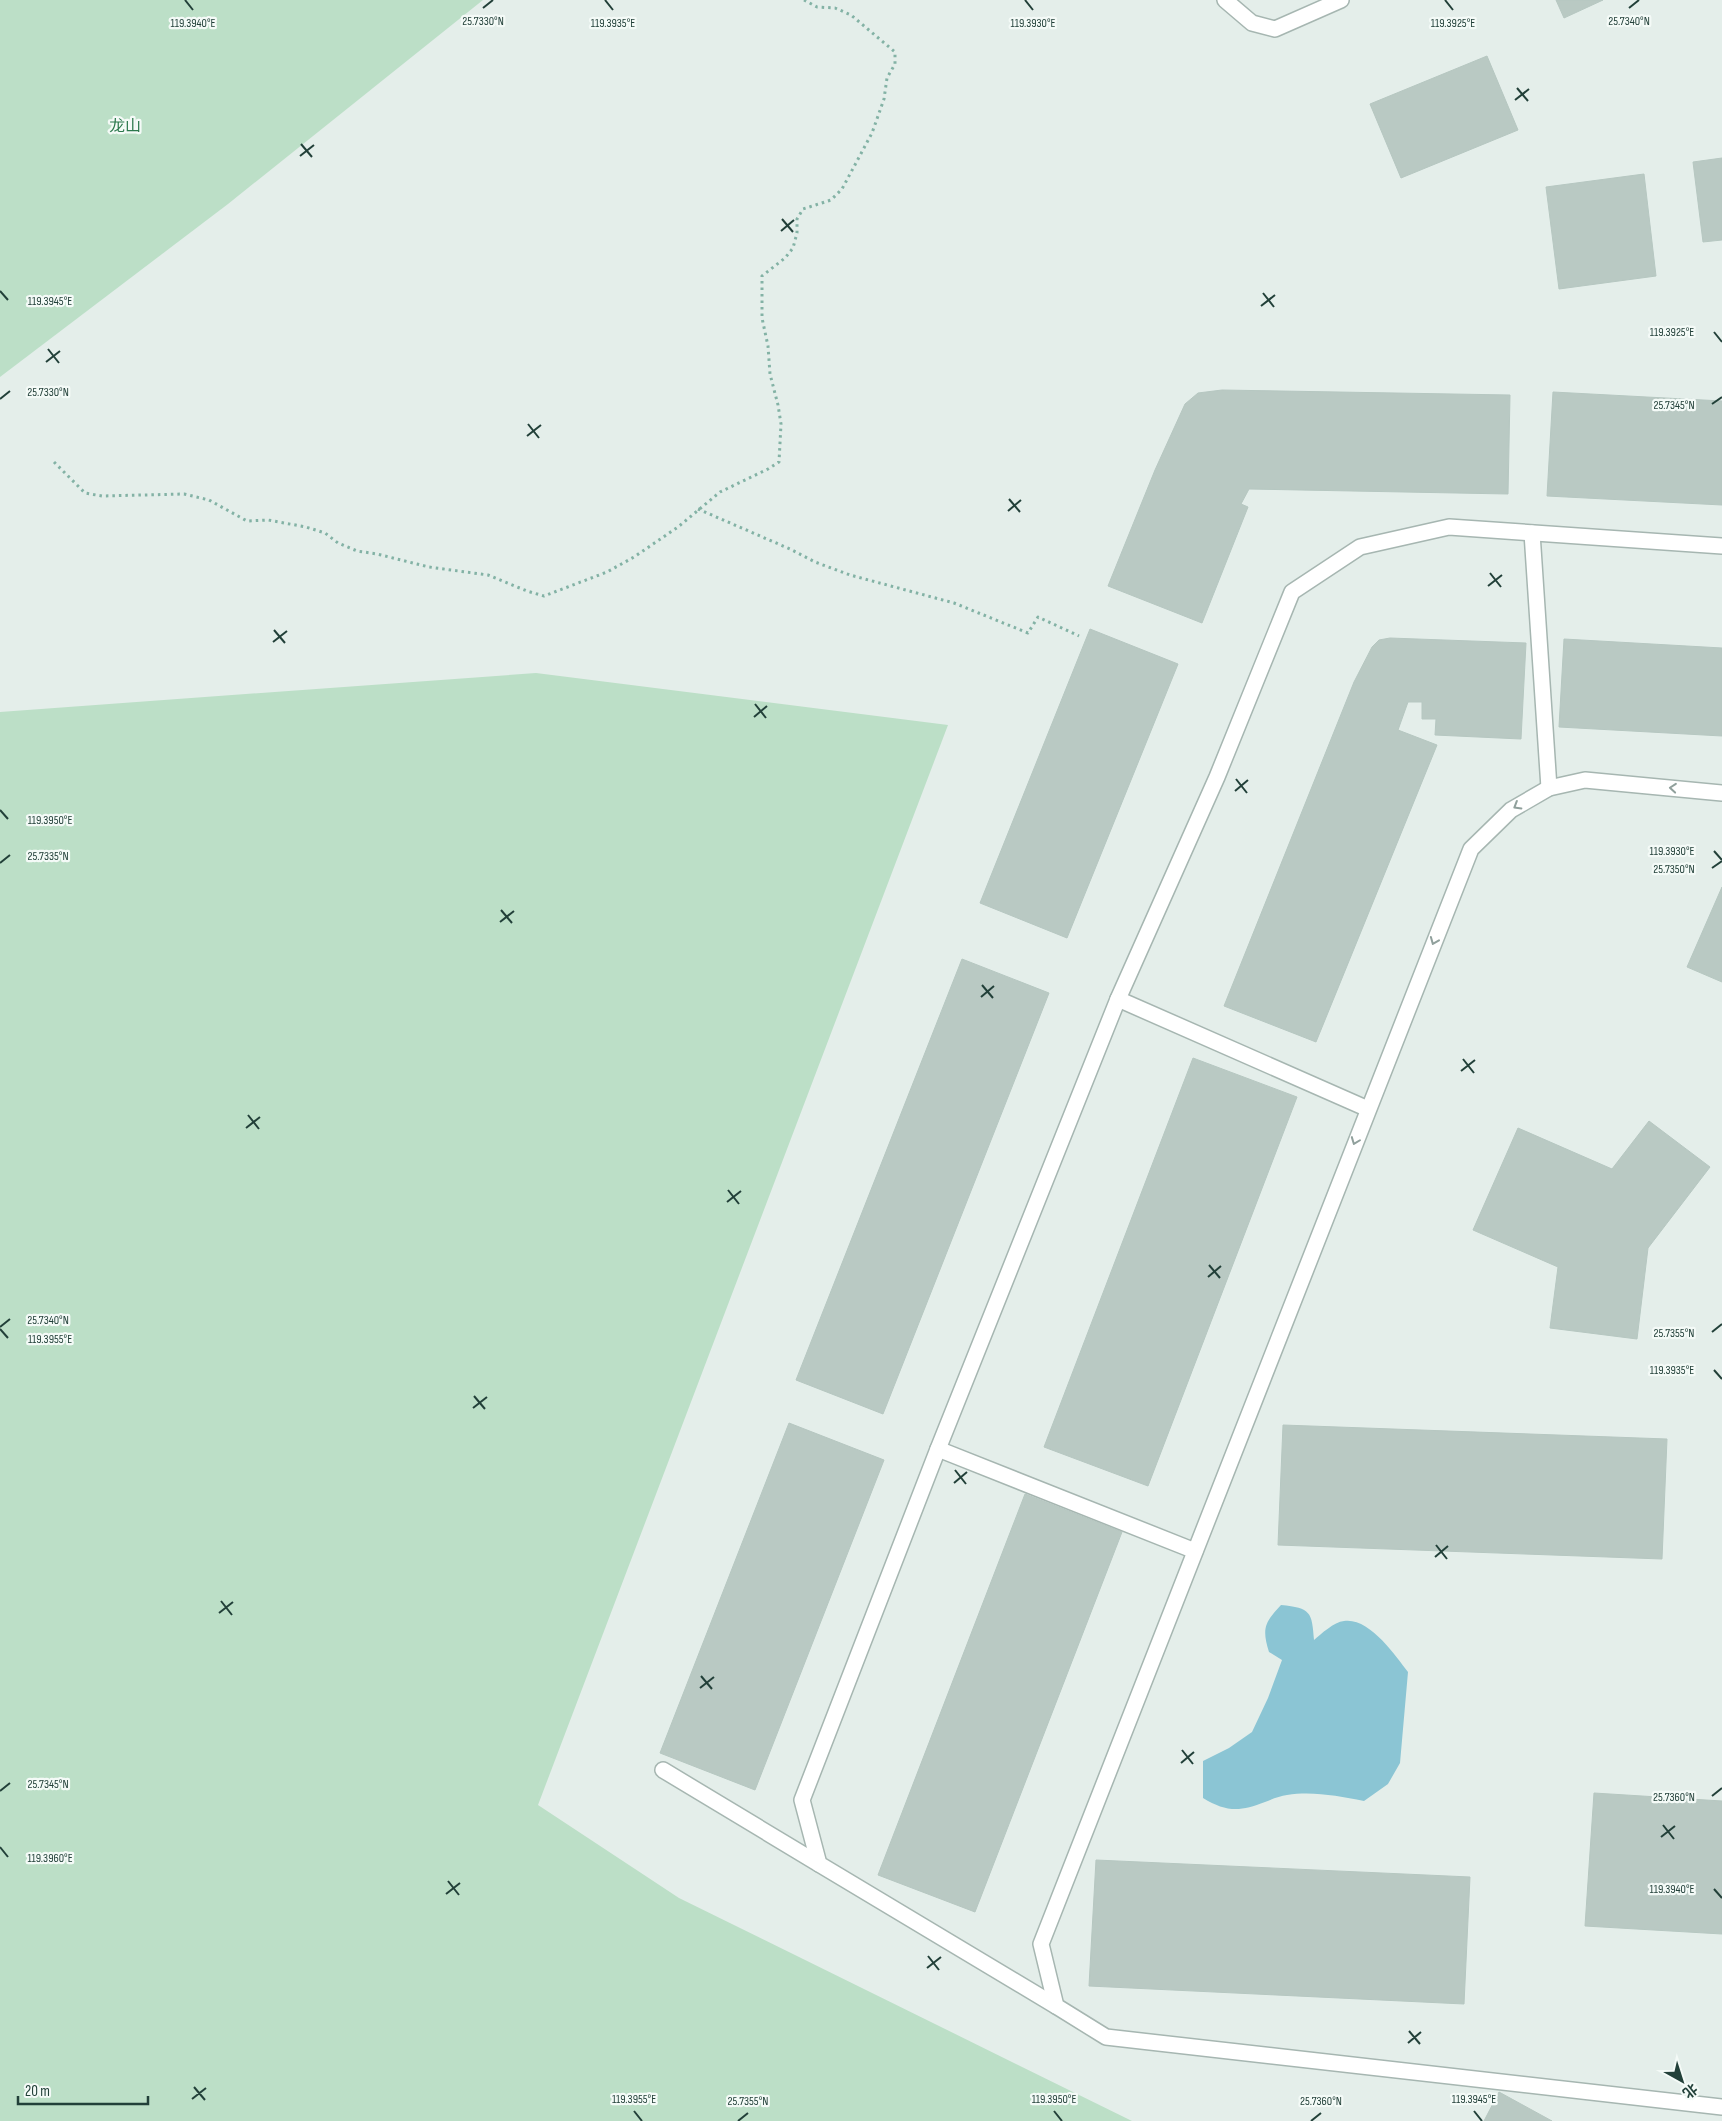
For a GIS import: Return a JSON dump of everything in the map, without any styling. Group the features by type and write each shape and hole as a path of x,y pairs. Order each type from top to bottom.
{"street":[{"path":"1225,0 1252,23 1276,29 1341,0"},
{"path":"818,1864 802,1800 938,1449 1118,999 1217,777 1292,592 1360,547 1449,527 1722,546"},
{"path":"1532,533 1549,788"},
{"path":"1056,2006 1040,1944 1471,849 1510,810 1549,788 1585,780 1722,793"},
{"path":"1118,999 1368,1109"},
{"path":"938,1449 1195,1551"},
{"path":"663,1770 1106,2036 1722,2107"}],"path":[{"path":"54,462 85,492 102,496 184,494 209,500 246,522 268,520 306,527 325,533 338,543 357,552 488,575 527,592 544,596 607,572 634,557 678,527 720,492 779,462 781,424 770,374 768,346 762,318 762,276 785,258 793,248 797,233 797,219 803,209 831,200 842,189 872,133 884,99 887,78 895,64 895,52 851,15 835,8 817,7 804,0"},
{"path":"698,509 790,548 816,562 850,575 954,602 1028,633 1038,618 1080,636"}],"green space":[{"name":"龙山","path":"0,0 483,0 228,204 0,377"},
{"path":"536,673 948,725 538,1805 679,1898 1132,2121 0,2121 0,712"}],"water":[{"path":"1281,1605 1299,1608 1308,1613 1311,1617 1314,1640 1340,1622 1353,1621 1363,1625 1380,1639 1408,1672 1400,1763 1388,1784 1364,1801 1326,1795 1297,1794 1279,1797 1248,1808 1233,1809 1219,1806 1203,1798 1203,1761 1229,1748 1252,1732 1268,1698 1282,1660 1269,1652 1265,1632 1268,1622"}],"building":[{"path":"1556,0 1603,0 1564,18"},
{"path":"1487,56 1518,130 1401,178 1370,104"},
{"path":"1722,158 1722,240 1703,242 1693,162"},
{"path":"1644,174 1656,276 1559,289 1546,187"},
{"path":"1222,390 1510,395 1508,494 1249,489 1241,504 1248,507 1202,623 1108,586 1155,470 1185,404 1198,393"},
{"path":"1553,392 1722,401 1722,505 1547,496"},
{"path":"1090,629 1178,664 1067,938 980,903"},
{"path":"1390,638 1526,643 1521,739 1435,735 1436,719 1422,719 1422,702 1408,702 1398,730 1437,745 1316,1042 1224,1006 1354,682 1372,647 1379,640"},
{"path":"1564,639 1722,648 1722,736 1559,727"},
{"path":"1722,887 1722,982 1687,967"},
{"path":"962,959 1049,993 883,1414 796,1380"},
{"path":"1193,1058 1297,1097 1148,1486 1044,1447"},
{"path":"1649,1121 1710,1167 1648,1248 1637,1339 1550,1328 1558,1267 1473,1230 1518,1128 1612,1169"},
{"path":"789,1423 884,1460 755,1790 660,1753"},
{"path":"1283,1425 1667,1439 1662,1559 1278,1545"},
{"path":"1025,1494 1122,1532 975,1912 878,1875"},
{"path":"1594,1793 1722,1801 1722,1934 1585,1926"},
{"path":"1096,1860 1470,1877 1464,2004 1089,1986"},
{"path":"1499,2092 1552,2121 1484,2121"}]}
